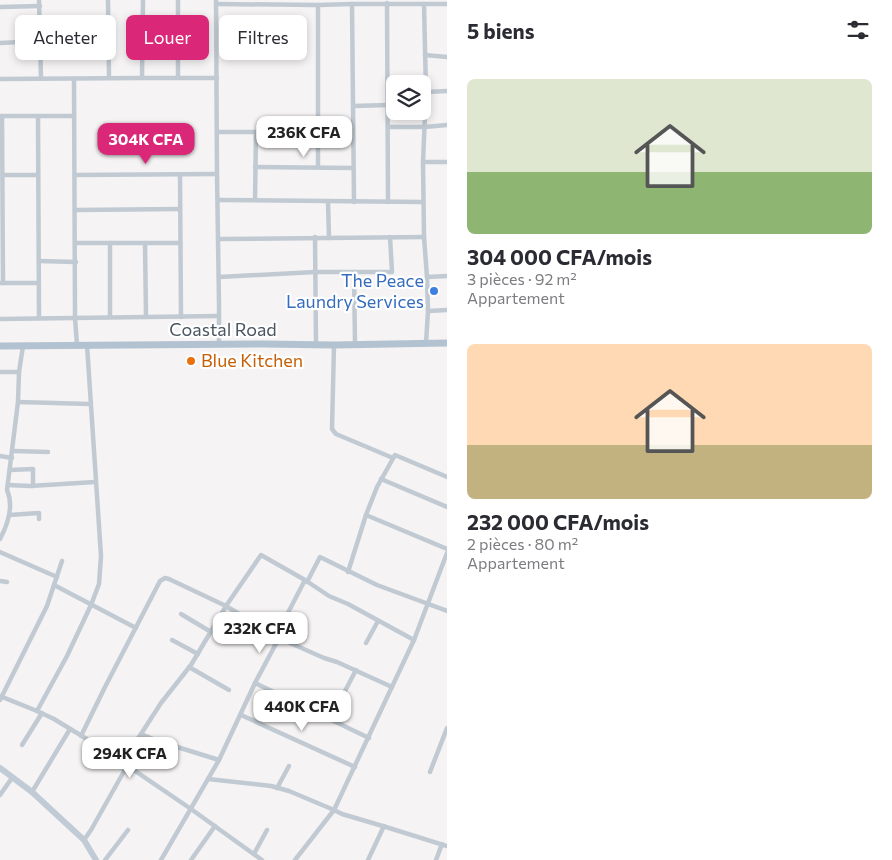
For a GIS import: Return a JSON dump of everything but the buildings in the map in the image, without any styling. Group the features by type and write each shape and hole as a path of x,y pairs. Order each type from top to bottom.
{"main road":[{"name":"Coastal Road","path":"0,346 447,343"}],"street":[{"path":"2,0 1,7 40,6"},
{"path":"39,0 40,15"},
{"path":"108,0 109,78"},
{"path":"142,78 143,0"},
{"path":"178,0 178,78"},
{"path":"219,344 216,2 318,5 412,2 447,4"},
{"path":"352,4 354,202"},
{"path":"387,4 388,75"},
{"path":"424,4 426,75"},
{"path":"318,5 318,167"},
{"path":"0,43 15,42"},
{"path":"425,55 447,57"},
{"path":"41,60 41,78"},
{"path":"0,79 217,78"},
{"path":"74,79 75,318 77,345"},
{"path":"431,92 447,91"},
{"path":"353,106 386,105"},
{"path":"38,283 2,283 1,116 74,116"},
{"path":"38,116 39,318"},
{"path":"388,120 388,202"},
{"path":"425,120 423,202 428,277 426,343"},
{"path":"388,127 447,125"},
{"path":"217,132 318,132"},
{"path":"255,200 256,132"},
{"path":"423,162 447,162"},
{"path":"255,167 353,168"},
{"path":"75,175 217,174"},
{"path":"2,175 38,175"},
{"path":"180,175 181,317"},
{"path":"218,200 423,202"},
{"path":"328,201 329,238"},
{"path":"76,210 180,209"},
{"path":"315,237 316,345"},
{"path":"219,276 315,272 392,272 390,237"},
{"path":"219,239 424,237"},
{"path":"75,243 180,242"},
{"path":"110,243 110,317"},
{"path":"145,243 146,317"},
{"path":"39,261 76,262"},
{"path":"354,272 355,344"},
{"path":"428,277 447,276"},
{"path":"428,311 447,310"},
{"path":"0,319 219,316"},
{"path":"22,744 67,656 99,584 101,556 87,345"},
{"path":"334,345 332,429 336,434 393,458"},
{"path":"0,538 9,515 10,496 7,490 13,451 23,346"},
{"path":"0,372 20,372"},
{"path":"18,402 90,404"},
{"path":"13,451 48,452"},
{"path":"348,572 366,515 381,479 395,455 447,477"},
{"path":"0,456 12,458"},
{"path":"10,470 33,469 34,486"},
{"path":"381,479 447,507"},
{"path":"8,485 34,486 95,482"},
{"path":"9,515 39,514 39,519"},
{"path":"366,515 447,550"},
{"path":"0,552 57,577"},
{"path":"295,860 334,810 355,768 414,640 447,553"},
{"path":"121,762 161,702 198,654 260,554 330,596 414,640"},
{"path":"161,860 219,760 255,683 279,638 278,632 320,557 376,585 447,611"},
{"path":"62,561 47,606 1,698 39,712 70,729 128,766 262,860"},
{"path":"81,736 160,581 165,578 226,606 279,638 392,687"},
{"path":"0,581 7,582"},
{"path":"54,585 136,628"},
{"path":"181,614 211,632"},
{"path":"366,642 378,620"},
{"path":"172,640 198,654"},
{"path":"189,667 229,690"},
{"path":"344,693 356,670"},
{"path":"255,683 368,738"},
{"path":"240,715 355,768"},
{"path":"430,772 447,728"},
{"path":"32,792 70,729"},
{"path":"141,734 219,760"},
{"path":"84,840 128,766"},
{"path":"277,788 289,766"},
{"path":"0,768 32,792 84,840 96,860"},
{"path":"0,795 12,778"},
{"path":"208,779 271,786 342,814 444,845 436,860"},
{"path":"191,860 215,826"},
{"path":"368,860 384,826"},
{"path":"105,860 128,830"},
{"path":"254,854 267,830"}],"place":[{"name":"The Peace Laundry Services","path":"434,291"},
{"name":"Blue Kitchen","path":"191,361"}]}
